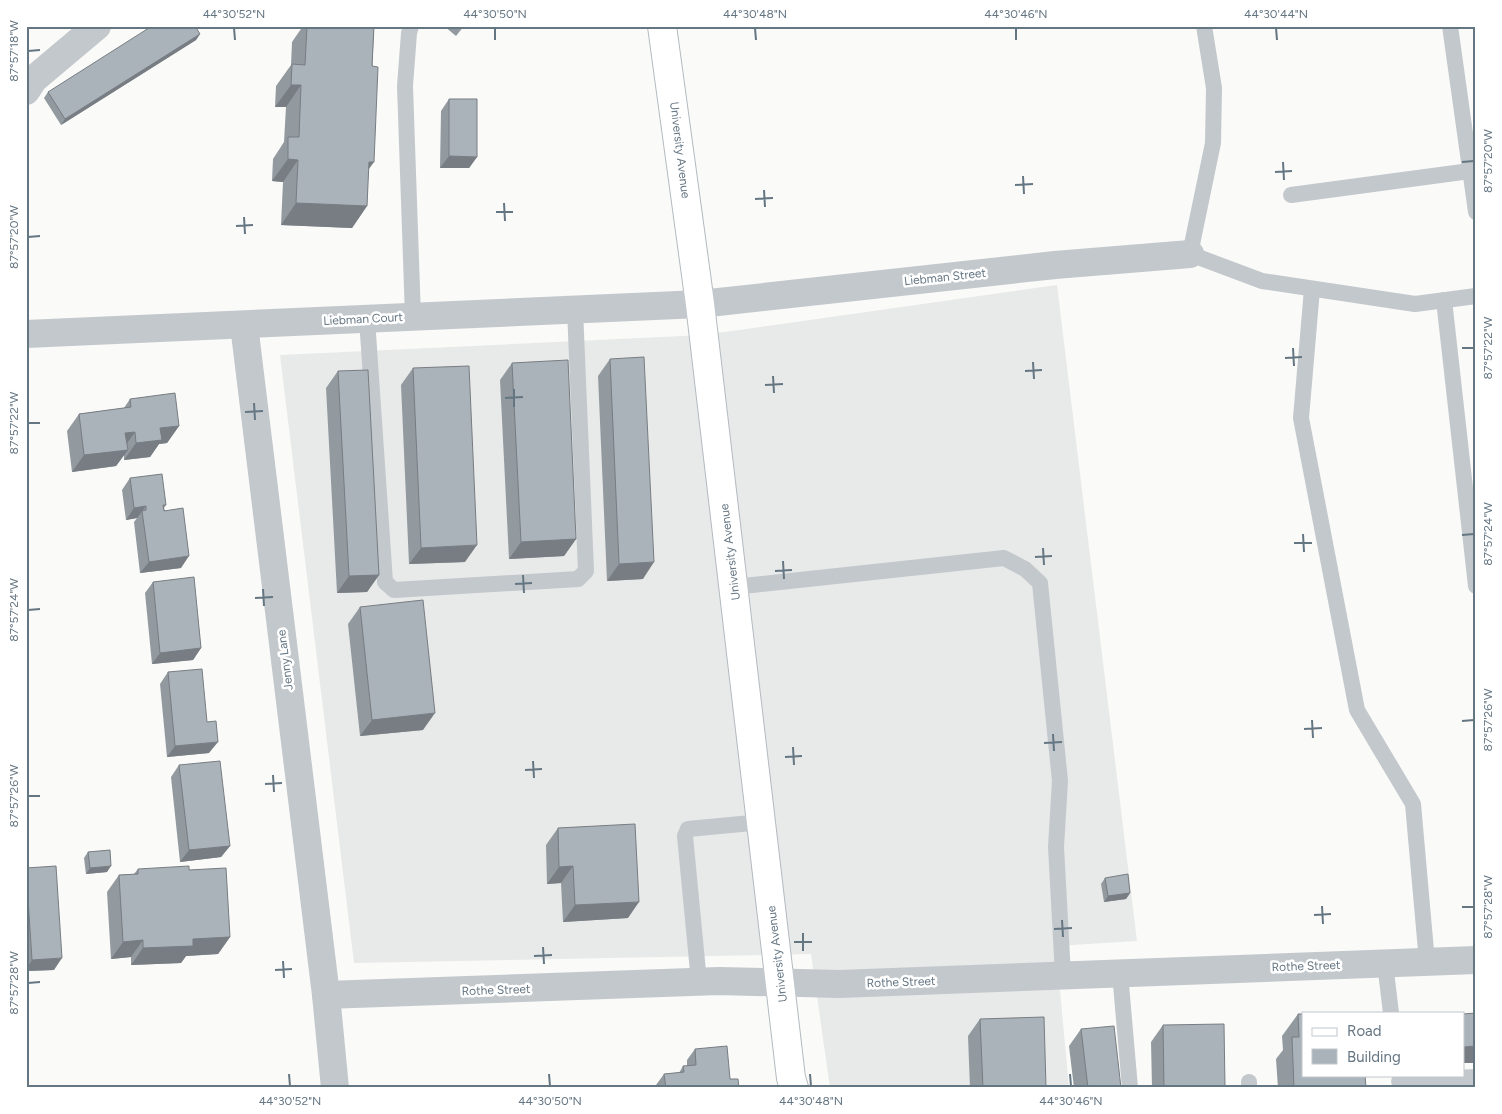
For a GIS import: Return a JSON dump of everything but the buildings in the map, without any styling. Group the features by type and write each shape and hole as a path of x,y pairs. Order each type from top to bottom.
{"main road":[{"name":"University Avenue","path":"662,26 700,304 781,983 791,1084"}],"street":[{"path":"26,91 34,79 97,26"},
{"name":"Liebman Street","path":"700,304 1055,265 1190,254"},
{"name":"Liebman Court","path":"26,334 244,326 700,304"},
{"name":"Jenny Lane","path":"244,326 326,995 335,1088"},
{"name":"Rothe Street","path":"326,995 699,982 839,984 1476,960"}],"lane":[{"path":"411,26 408,33 405,86 413,317"},
{"path":"1204,26 1214,88 1213,144 1190,254 1262,281 1312,289 1415,304 1476,296"},
{"path":"1450,26 1476,212"},
{"path":"1291,195 1470,171"},
{"path":"1312,289 1300,418 1357,710 1413,804 1428,962"},
{"path":"1444,300 1476,586"},
{"path":"367,319 385,582 394,590 578,579 586,571 575,310"},
{"path":"734,587 1004,558 1025,569 1040,583 1060,781 1056,847 1063,975"},
{"path":"699,982 685,836 688,829 762,822"},
{"path":"1385,963 1391,1012"},
{"path":"1120,974 1130,1088"},
{"path":"1399,1081 1476,1077"}],"shaded area":[{"path":"1057,285 1137,941 1056,946 1069,1088 830,1088 811,954 354,963 280,355 703,335"}]}
